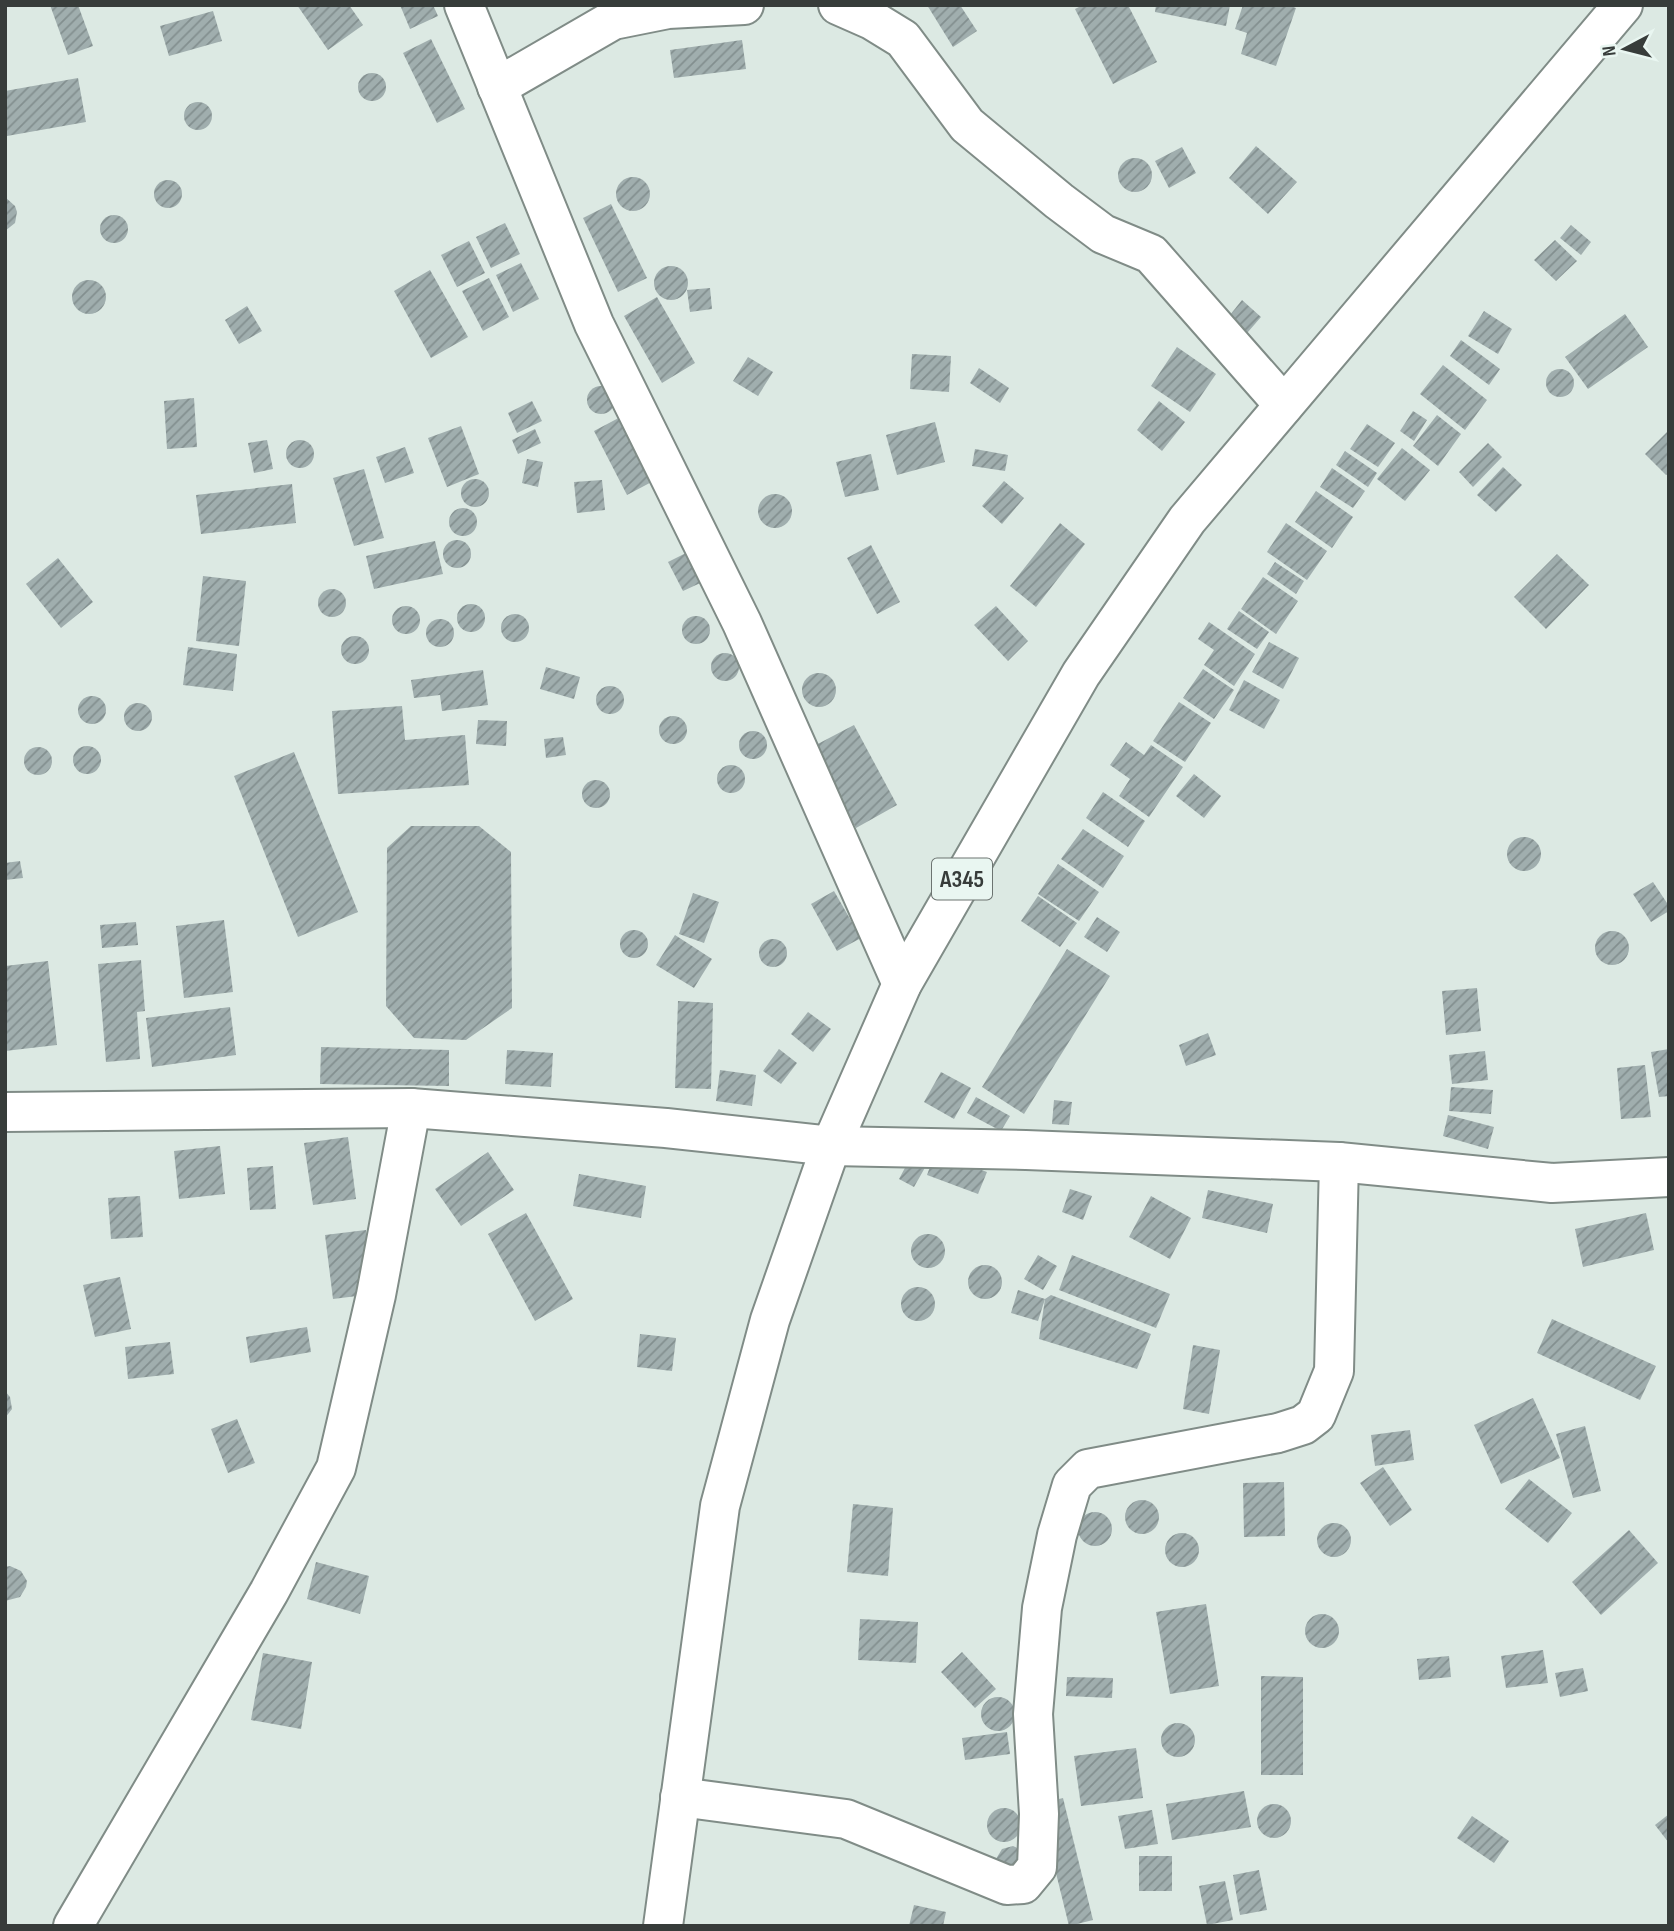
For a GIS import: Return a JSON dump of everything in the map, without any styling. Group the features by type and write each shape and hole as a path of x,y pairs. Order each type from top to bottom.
{"main road":[{"path":"464,5 594,324 742,623 902,984"},
{"path":"497,87 581,36 613,20 668,9 744,5"},
{"path":"838,5 872,20 903,39 967,125 1059,201 1103,234 1151,254 1284,405"},
{"name":"A345","path":"663,1926 720,1506 769,1320 831,1146 902,984 1081,674 1187,520 1623,5"},
{"path":"73,1926 269,1592 336,1468 376,1295 411,1108"},
{"path":"5,1112 411,1108 666,1128 831,1146 1026,1150 1339,1162 1552,1183 1669,1177"},
{"path":"680,1797 846,1819 1007,1885 1023,1884 1037,1867 1038,1814 1033,1714 1042,1608 1057,1535 1072,1485 1088,1469 1278,1433 1303,1425 1315,1415 1334,1371 1339,1162"}],"building":[{"path":"50,5 78,5 93,46 68,55"},
{"path":"297,5 349,5 363,25 328,50"},
{"path":"400,5 433,5 438,16 410,29"},
{"path":"927,5 960,5 977,31 953,47"},
{"path":"1083,5 1128,5 1157,62 1113,84 1075,9"},
{"path":"1156,5 1230,5 1226,26 1155,12"},
{"path":"1243,5 1287,5 1296,8 1276,66 1241,54 1247,33 1235,29"},
{"path":"213,11 222,41 169,56 160,26"},
{"path":"431,39 465,109 437,123 403,53"},
{"path":"742,40 746,69 674,78 670,50"},
{"path":"372,73 382,77 386,87 382,97 372,101 362,97 358,87 362,77"},
{"path":"78,78 86,122 7,136 5,91"},
{"path":"198,102 208,106 212,116 208,126 198,130 188,126 184,116 188,106"},
{"path":"1256,146 1297,182 1268,214 1229,178"},
{"path":"1182,147 1196,173 1169,188 1155,161"},
{"path":"1135,158 1147,163 1152,175 1147,187 1135,192 1123,187 1118,175 1123,163"},
{"path":"633,177 645,182 650,194 645,206 633,211 621,206 616,194 621,182"},
{"path":"168,180 178,184 182,194 178,204 168,208 158,204 154,194 158,184"},
{"path":"5,197 15,206 17,212 15,223 5,231"},
{"path":"611,204 647,278 618,292 583,218"},
{"path":"114,215 124,219 128,229 124,239 114,243 104,239 100,229 104,219"},
{"path":"505,223 520,254 491,268 476,237"},
{"path":"1571,225 1591,242 1581,255 1560,238"},
{"path":"1555,240 1577,261 1556,281 1534,260"},
{"path":"469,241 485,273 457,287 441,255"},
{"path":"521,263 539,299 513,312 496,275"},
{"path":"671,266 683,271 688,283 683,295 671,300 659,295 654,283 659,271"},
{"path":"430,270 468,337 431,358 394,291"},
{"path":"489,278 509,317 483,331 462,291"},
{"path":"89,280 101,285 106,297 101,309 89,314 77,309 72,297 77,285"},
{"path":"710,288 712,309 690,312 687,290"},
{"path":"657,297 695,363 662,383 624,316"},
{"path":"1242,300 1261,317 1241,340 1222,325"},
{"path":"247,306 262,331 239,344 225,320"},
{"path":"1484,311 1512,329 1498,354 1468,336"},
{"path":"1625,314 1648,347 1588,389 1565,357"},
{"path":"1461,340 1500,369 1489,385 1450,356"},
{"path":"1177,347 1216,374 1190,412 1151,386"},
{"path":"912,354 951,356 949,392 910,389"},
{"path":"748,357 773,372 758,396 733,381"},
{"path":"1443,365 1487,400 1465,430 1420,394"},
{"path":"979,368 1009,388 1000,403 970,383"},
{"path":"1560,369 1570,373 1574,383 1570,393 1560,397 1550,393 1546,383 1550,373"},
{"path":"601,386 611,390 615,400 611,410 601,414 591,410 587,400 591,390"},
{"path":"194,398 197,447 167,449 164,401"},
{"path":"532,401 542,421 517,433 508,413"},
{"path":"1159,401 1185,422 1162,451 1137,430"},
{"path":"1413,411 1427,420 1414,441 1400,431"},
{"path":"628,413 661,477 627,495 594,431"},
{"path":"1437,415 1461,434 1438,466 1413,446"},
{"path":"935,422 945,462 897,475 886,435"},
{"path":"1367,424 1395,443 1378,467 1350,449"},
{"path":"461,426 479,474 447,487 428,438"},
{"path":"535,429 541,443 518,454 512,440"},
{"path":"1669,430 1669,473 1666,475 1645,454"},
{"path":"267,440 273,469 254,473 248,443"},
{"path":"300,440 310,444 314,454 310,464 300,468 290,464 286,454 290,444"},
{"path":"1488,443 1502,457 1473,487 1459,472"},
{"path":"405,447 414,473 385,483 376,457"},
{"path":"1402,448 1430,470 1405,501 1377,479"},
{"path":"975,449 1008,455 1005,471 972,466"},
{"path":"1345,451 1377,473 1368,487 1336,465"},
{"path":"871,454 879,490 845,497 836,462"},
{"path":"527,459 543,462 538,487 522,483"},
{"path":"1503,467 1522,485 1496,512 1477,495"},
{"path":"1332,468 1365,491 1353,508 1320,487"},
{"path":"364,469 384,538 354,546 333,478"},
{"path":"475,479 485,483 489,493 485,503 475,507 465,503 461,493 465,483"},
{"path":"602,480 605,510 577,513 574,482"},
{"path":"1004,481 1024,498 1002,524 982,506"},
{"path":"292,484 296,523 201,534 196,495"},
{"path":"1316,491 1353,517 1332,548 1295,522"},
{"path":"775,494 787,499 792,511 787,523 775,528 763,523 758,511 763,499"},
{"path":"463,508 473,512 477,522 473,532 463,536 453,532 449,522 453,512"},
{"path":"1060,523 1085,544 1036,607 1010,586"},
{"path":"1286,523 1327,551 1307,580 1267,552"},
{"path":"457,540 467,544 471,554 467,564 457,568 447,564 443,554 447,544"},
{"path":"435,541 443,574 374,589 366,556"},
{"path":"871,545 900,602 877,614 847,558"},
{"path":"694,549 709,579 683,591 668,562"},
{"path":"1557,554 1589,585 1546,629 1514,597"},
{"path":"58,558 93,602 61,628 26,584"},
{"path":"1275,562 1304,581 1296,594 1267,574"},
{"path":"203,576 246,581 239,646 196,641"},
{"path":"1263,577 1298,601 1276,634 1241,609"},
{"path":"332,589 342,593 346,603 342,613 332,617 322,613 318,603 322,593"},
{"path":"471,604 481,608 485,618 481,628 471,632 461,628 457,618 461,608"},
{"path":"406,606 416,610 420,620 416,630 406,634 396,630 392,620 396,610"},
{"path":"996,606 1028,641 1008,661 974,625"},
{"path":"1239,611 1269,632 1257,649 1227,629"},
{"path":"515,614 525,618 529,628 525,638 515,642 505,638 501,628 505,618"},
{"path":"696,616 706,620 710,630 706,640 696,644 686,640 682,630 686,620"},
{"path":"440,619 450,623 454,633 450,643 440,647 430,643 426,633 430,623"},
{"path":"1209,622 1255,654 1234,686 1204,665 1214,650 1198,639"},
{"path":"355,636 365,640 369,650 365,660 355,664 345,660 341,650 345,640"},
{"path":"1269,642 1299,658 1283,689 1252,672"},
{"path":"188,647 237,654 233,691 183,685"},
{"path":"725,653 735,657 739,667 735,677 725,681 715,677 711,667 715,657"},
{"path":"546,667 580,677 574,699 540,689"},
{"path":"1203,669 1234,690 1214,719 1183,698"},
{"path":"483,670 488,705 442,711 440,695 414,698 411,680"},
{"path":"819,673 831,678 836,690 831,702 819,707 807,702 802,690 807,678"},
{"path":"1244,680 1280,700 1264,729 1229,710"},
{"path":"610,686 620,690 624,700 620,710 610,714 600,710 596,700 600,690"},
{"path":"92,696 102,700 106,710 102,720 92,724 82,720 78,710 82,700"},
{"path":"1179,702 1211,723 1185,762 1153,741"},
{"path":"138,703 148,707 152,717 148,727 138,731 128,727 124,717 128,707"},
{"path":"402,706 405,740 465,735 469,785 338,794 332,711"},
{"path":"673,716 683,720 687,730 683,740 673,744 663,740 659,730 663,720"},
{"path":"478,720 507,721 506,746 476,744"},
{"path":"854,725 897,805 856,828 812,747"},
{"path":"753,731 763,735 767,745 763,755 753,759 743,755 739,745 743,735"},
{"path":"563,737 566,755 546,758 544,739"},
{"path":"1126,742 1144,755 1151,745 1183,767 1149,817 1119,796 1130,779 1110,765"},
{"path":"87,746 97,750 101,760 97,770 87,774 77,770 73,760 77,750"},
{"path":"38,747 48,751 52,761 48,771 38,775 28,771 24,761 28,751"},
{"path":"294,752 358,912 298,937 234,776"},
{"path":"731,765 741,769 745,779 741,789 731,793 721,789 717,779 721,769"},
{"path":"1194,774 1221,796 1204,818 1176,796"},
{"path":"596,780 606,784 610,794 606,804 596,808 586,804 582,794 586,784"},
{"path":"1103,792 1145,821 1128,847 1086,818"},
{"path":"411,826 479,826 511,852 512,1008 466,1040 414,1038 386,1006 387,848"},
{"path":"1083,829 1124,856 1103,888 1061,859"},
{"path":"1524,837 1536,842 1541,854 1536,866 1524,871 1512,866 1507,854 1512,842"},
{"path":"20,861 23,878 5,880 5,863"},
{"path":"1058,864 1099,892 1079,921 1038,894"},
{"path":"1653,882 1669,906 1669,911 1651,922 1633,894"},
{"path":"834,891 861,938 837,951 811,904"},
{"path":"693,893 719,902 704,943 679,934"},
{"path":"1038,896 1077,923 1060,947 1021,921"},
{"path":"1097,917 1120,932 1107,952 1084,937"},
{"path":"224,920 233,992 184,998 176,926"},
{"path":"136,922 138,945 102,948 100,925"},
{"path":"634,930 644,934 648,944 644,954 634,958 624,954 620,944 624,934"},
{"path":"1612,931 1624,936 1629,948 1624,960 1612,965 1600,960 1595,948 1600,936"},
{"path":"675,935 712,959 694,988 656,965"},
{"path":"773,939 783,943 787,953 783,963 773,967 763,963 759,953 763,943"},
{"path":"1067,949 1110,976 1024,1114 982,1087"},
{"path":"141,960 145,1011 137,1012 140,1059 106,1062 98,964"},
{"path":"48,961 57,1045 5,1051 5,966"},
{"path":"1477,988 1481,1031 1446,1035 1442,991"},
{"path":"678,1001 713,1003 711,1089 675,1088"},
{"path":"230,1007 236,1055 152,1067 146,1018"},
{"path":"808,1012 831,1029 813,1052 791,1034"},
{"path":"1208,1033 1216,1055 1186,1066 1179,1045"},
{"path":"321,1047 449,1050 449,1086 320,1084"},
{"path":"779,1049 797,1063 781,1084 763,1071"},
{"path":"1669,1049 1669,1096 1659,1097 1651,1052"},
{"path":"507,1050 553,1053 551,1087 505,1084"},
{"path":"1485,1051 1488,1080 1452,1084 1449,1055"},
{"path":"1645,1065 1651,1117 1621,1119 1617,1068"},
{"path":"720,1070 756,1075 752,1106 716,1101"},
{"path":"941,1072 971,1088 954,1119 924,1102"},
{"path":"1451,1087 1493,1090 1491,1114 1449,1111"},
{"path":"976,1097 1010,1116 1001,1131 967,1113"},
{"path":"1054,1100 1072,1102 1069,1125 1052,1124"},
{"path":"1448,1115 1494,1127 1488,1149 1443,1136"},
{"path":"348,1137 356,1199 313,1205 304,1143"},
{"path":"220,1146 225,1194 179,1199 174,1151"},
{"path":"915,1149 931,1157 914,1187 899,1179"},
{"path":"488,1152 514,1190 461,1226 435,1189"},
{"path":"935,1153 987,1172 978,1194 927,1175"},
{"path":"273,1166 276,1209 250,1210 247,1168"},
{"path":"579,1174 646,1186 641,1218 573,1206"},
{"path":"1070,1189 1092,1196 1083,1220 1062,1212"},
{"path":"1208,1190 1273,1204 1267,1233 1202,1218"},
{"path":"140,1196 143,1237 111,1239 108,1198"},
{"path":"1151,1196 1191,1218 1170,1259 1129,1237"},
{"path":"526,1213 573,1299 535,1321 488,1234"},
{"path":"1646,1213 1654,1250 1583,1267 1575,1229"},
{"path":"366,1230 373,1294 333,1299 325,1235"},
{"path":"928,1234 940,1239 945,1251 940,1263 928,1268 916,1263 911,1251 916,1239"},
{"path":"1038,1255 1057,1266 1043,1290 1024,1279"},
{"path":"1072,1255 1170,1294 1156,1328 1059,1290"},
{"path":"985,1265 997,1270 1002,1282 997,1294 985,1299 973,1294 968,1282 973,1270"},
{"path":"120,1277 131,1329 95,1337 83,1285"},
{"path":"918,1287 930,1292 935,1304 930,1316 918,1321 906,1316 901,1304 906,1292"},
{"path":"1018,1290 1045,1299 1038,1321 1011,1313"},
{"path":"1051,1295 1151,1334 1137,1369 1039,1339 1045,1299"},
{"path":"1552,1319 1656,1366 1640,1400 1537,1353"},
{"path":"307,1327 311,1352 250,1363 246,1337"},
{"path":"640,1334 676,1338 672,1371 637,1367"},
{"path":"170,1342 174,1374 128,1379 125,1347"},
{"path":"1193,1345 1220,1350 1209,1414 1183,1409"},
{"path":"5,1391 10,1397 12,1409 5,1418"},
{"path":"1533,1398 1560,1458 1501,1484 1474,1425"},
{"path":"237,1419 255,1463 228,1473 211,1429"},
{"path":"1585,1426 1601,1491 1573,1498 1556,1434"},
{"path":"1410,1430 1414,1460 1375,1466 1371,1435"},
{"path":"1383,1467 1412,1510 1390,1526 1360,1483"},
{"path":"1529,1479 1572,1513 1548,1543 1505,1509"},
{"path":"1284,1482 1285,1536 1244,1537 1243,1483"},
{"path":"1142,1500 1154,1505 1159,1517 1154,1529 1142,1534 1130,1529 1125,1517 1130,1505"},
{"path":"853,1504 893,1508 888,1576 847,1572"},
{"path":"1095,1512 1107,1517 1112,1529 1107,1541 1095,1546 1083,1541 1078,1529 1083,1517"},
{"path":"1334,1523 1346,1528 1351,1540 1346,1552 1334,1557 1322,1552 1317,1540 1322,1528"},
{"path":"1629,1530 1658,1563 1601,1615 1572,1582"},
{"path":"1182,1533 1194,1538 1199,1550 1194,1562 1182,1567 1170,1562 1165,1550 1170,1538"},
{"path":"316,1562 369,1576 360,1614 307,1599"},
{"path":"10,1566 21,1571 27,1581 20,1597 5,1601 5,1567"},
{"path":"1206,1604 1219,1686 1170,1694 1156,1612"},
{"path":"1322,1614 1334,1619 1339,1631 1334,1643 1322,1648 1310,1643 1305,1631 1310,1619"},
{"path":"860,1619 918,1622 916,1663 858,1660"},
{"path":"1543,1650 1548,1683 1506,1688 1501,1656"},
{"path":"962,1652 996,1689 975,1708 941,1672"},
{"path":"263,1653 312,1662 301,1729 251,1720"},
{"path":"1449,1656 1451,1677 1419,1680 1417,1659"},
{"path":"1583,1668 1588,1691 1560,1697 1555,1673"},
{"path":"1261,1676 1303,1677 1303,1775 1261,1775"},
{"path":"1067,1677 1113,1678 1112,1698 1066,1696"},
{"path":"998,1697 1010,1702 1015,1714 1010,1726 998,1731 986,1726 981,1714 986,1702"},
{"path":"1178,1723 1190,1728 1195,1740 1190,1752 1178,1757 1166,1752 1161,1740 1166,1728"},
{"path":"1007,1732 1010,1754 965,1760 962,1738"},
{"path":"1136,1748 1143,1798 1081,1806 1074,1756"},
{"path":"1244,1791 1251,1827 1172,1840 1166,1804"},
{"path":"1063,1798 1093,1920 1069,1926 1039,1804"},
{"path":"1274,1804 1286,1809 1291,1821 1286,1833 1274,1838 1262,1833 1257,1821 1262,1809"},
{"path":"1004,1808 1016,1813 1021,1825 1016,1837 1004,1842 992,1837 987,1825 992,1813"},
{"path":"1152,1810 1158,1844 1125,1849 1118,1816"},
{"path":"1669,1814 1669,1843 1655,1825"},
{"path":"1472,1816 1509,1841 1494,1863 1457,1838"},
{"path":"1013,1846 1024,1851 1008,1881 995,1866 996,1859 1002,1849"},
{"path":"1139,1856 1172,1856 1172,1891 1139,1891"},
{"path":"1259,1870 1267,1910 1240,1915 1233,1875"},
{"path":"1225,1881 1233,1920 1207,1925 1199,1886"},
{"path":"914,1905 946,1912 943,1926 909,1926"}]}
